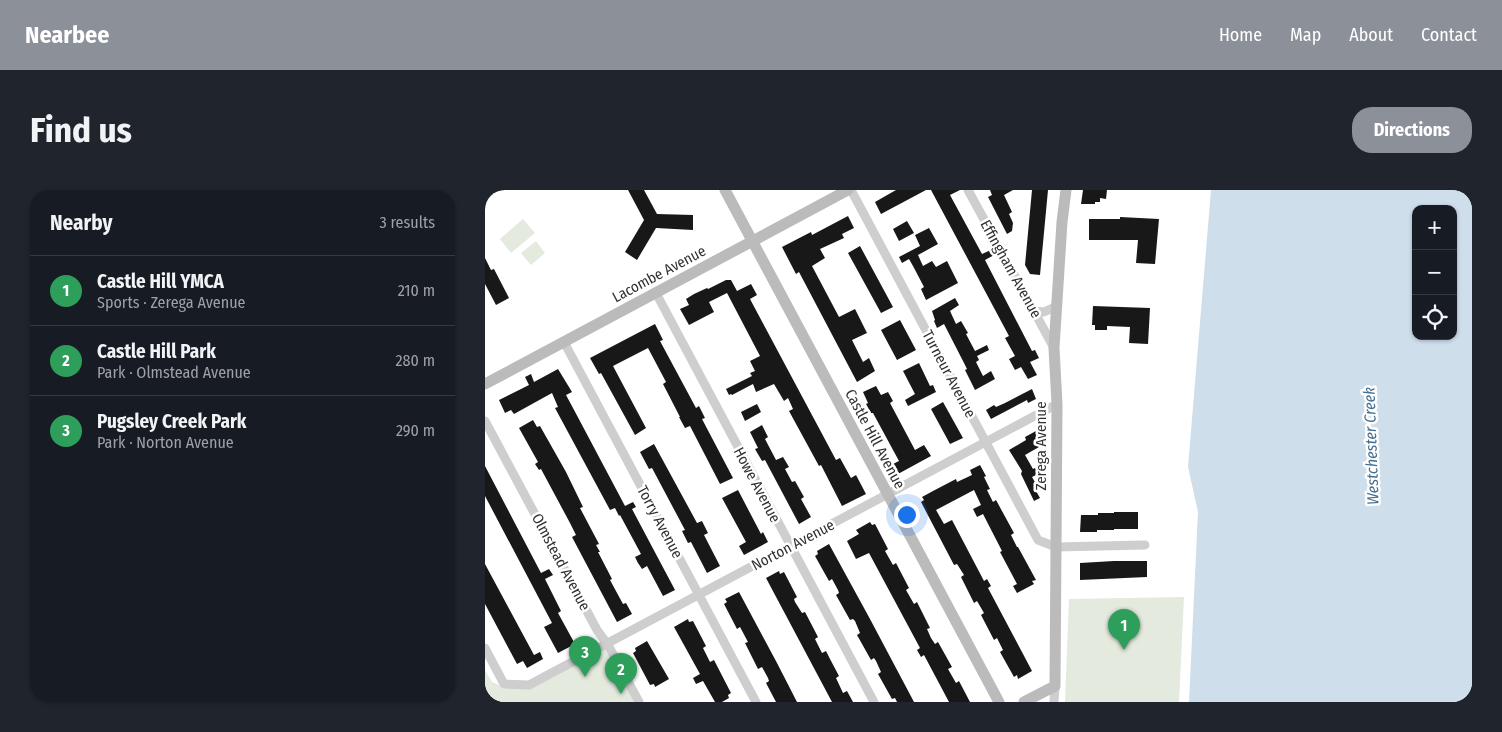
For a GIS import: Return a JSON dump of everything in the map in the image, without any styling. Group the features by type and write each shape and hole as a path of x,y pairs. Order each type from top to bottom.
{"street":[{"name":"Castle Hill Avenue","path":"725,190 999,702"},
{"name":"Lacombe Avenue","path":"485,384 850,190"},
{"name":"Turneur Avenue","path":"850,190 1038,540 1056,547"},
{"name":"Effingham Avenue","path":"968,190 1054,348"},
{"name":"Zerega Avenue","path":"1054,702 1057,404 1054,348 1062,222 1066,190"},
{"name":"Howe Avenue","path":"656,293 874,702"},
{"path":"1034,311 1044,312 1057,306"},
{"name":"Torry Avenue","path":"564,342 756,702"},
{"name":"Norton Avenue","path":"485,648 504,684 529,685 608,645 1057,404"},
{"name":"Olmstead Avenue","path":"485,421 597,630 608,645 639,702"},
{"path":"1056,547 1145,545"},
{"path":"1024,702 1055,686"}],"shaded area":[{"path":"523,219 535,233 511,253 500,239"},
{"path":"536,241 545,253 531,265 521,253"},
{"path":"1184,597 1179,702 1065,702 1069,599"},
{"path":"605,649 634,702 485,702 485,670 492,682 501,686 523,688"}],"water":[{"name":"Westchester Creek","path":"1211,190 1472,190 1472,702 1189,702 1198,512 1188,467"}],"building":[{"path":"628,190 644,190 657,214 693,215 693,230 656,228 637,260 625,252 644,220"},
{"path":"896,190 926,190 881,214 875,202"},
{"path":"931,190 960,190 950,195 982,254 993,249 996,254 985,260 1032,351 1035,350 1039,358 1030,362 1037,375 1028,379 1021,367 1015,370 1009,359 1015,356 1005,338 1009,336"},
{"path":"990,190 1013,190 1004,195 1012,212 1009,214 1013,223 1012,231 1007,234 988,197 992,195"},
{"path":"1032,190 1048,190 1040,275 1030,274 1025,265"},
{"path":"1083,190 1107,190 1106,199 1100,198 1100,202 1095,202 1095,204 1081,204"},
{"path":"848,216 854,228 842,234 844,238 820,249 825,258 812,266 839,317 855,309 867,333 852,340 863,362 869,358 875,371 857,382 799,272 796,274 782,247 811,232 812,235"},
{"path":"1120,217 1159,219 1155,264 1136,263 1138,240 1089,240 1089,219 1120,219"},
{"path":"907,221 914,233 899,241 893,229"},
{"path":"929,228 938,244 918,255 923,266 932,261 936,267 947,261 958,283 926,300 921,289 924,287 909,259 902,263 899,257 920,246 915,235"},
{"path":"860,246 893,307 881,313 848,253"},
{"path":"485,258 491,270 494,269 509,298 496,305 485,284"},
{"path":"726,280 731,280 737,291 751,284 757,295 750,299 836,460 840,458 851,478 856,475 866,494 842,506 821,465 819,466 789,411 793,409 788,398 784,401 774,384 756,392 753,384 729,395 726,389 752,376 750,373 755,371 750,361 760,356 727,293 709,302 714,312 689,325 680,309 689,305 686,299"},
{"path":"955,298 959,305 950,311 956,324 961,321 975,351 987,345 989,350 977,356 979,360 976,362 983,376 991,371 995,379 975,390 965,370 967,369 944,324 937,328 934,321 932,311"},
{"path":"1093,306 1150,308 1148,344 1129,343 1130,327 1107,326 1107,330 1095,330 1095,325 1092,325"},
{"path":"900,320 916,350 897,360 881,330"},
{"path":"655,324 663,340 660,341 696,408 699,406 705,418 702,419 733,478 720,484 690,426 685,428 679,417 663,384 666,382 648,348 613,366 646,428 635,435 601,373 599,374 590,358"},
{"path":"919,363 930,386 933,385 936,392 908,406 905,400 915,394 903,371"},
{"path":"558,369 572,392 566,395 625,506 633,502 636,507 632,509 675,590 663,596 647,566 642,569 638,563 635,557 641,554 620,515 615,508 610,510 555,408 558,407 552,393 514,414 511,410 505,413 499,400 529,385 525,377 531,374 534,382"},
{"path":"876,386 881,395 888,392 893,401 890,403 915,450 924,445 931,456 898,474 893,464 899,461 873,413 871,413 866,404 868,403 863,392"},
{"path":"1032,389 1036,399 1028,403 1027,400 991,419 986,410 994,405 996,407 1005,403"},
{"path":"943,402 963,438 950,444 931,409"},
{"path":"757,404 761,412 745,421 741,412"},
{"path":"533,420 537,427 540,426 566,472 583,507 580,508 599,544 596,545 600,552 598,552 612,579 610,580 623,604 626,603 632,614 617,622 572,537 576,535 570,523 541,469 539,470 535,464 538,462 519,428"},
{"path":"762,425 768,437 765,439 776,460 783,457 789,467 785,469 792,482 795,481 804,497 801,499 811,517 799,524 765,460 762,461 755,449 758,448 750,432"},
{"path":"1036,431 1040,437 1035,440 1039,447 1025,455 1038,474 1032,477 1039,489 1036,491 1040,498 1034,501 1021,474 1022,471 1009,450 1026,440 1025,437"},
{"path":"654,444 697,523 702,521 708,533 704,535 720,566 707,573 691,542 688,543 682,531 685,530 652,468 649,469 640,452"},
{"path":"980,465 990,489 987,490 993,502 996,500 1014,533 1011,535 1036,580 1032,581 1034,584 1017,593 1013,586 1017,584 983,514 977,517 973,509 981,505 974,490 936,510 944,524 952,520 984,581 987,579 991,586 988,588 1032,671 1018,679 1017,675 1014,677 1000,652 1003,650 997,638 994,640 981,615 984,613 977,601 974,603 961,577 964,575 957,564 954,565 921,502 924,500 922,497 933,491 956,479 957,482 972,475 970,470"},
{"path":"485,466 541,573 549,569 553,575 545,579 561,611 558,613 575,644 558,653 544,627 552,623 485,496"},
{"path":"738,490 761,534 763,532 768,542 744,555 739,546 746,542 722,498"},
{"path":"1138,512 1138,529 1080,532 1081,515 1098,515 1098,513"},
{"path":"870,522 872,525 875,524 888,549 885,551 893,565 896,563 909,588 906,590 914,604 917,602 930,628 927,629 931,638 935,644 938,642 952,667 948,669 956,683 959,681 970,702 949,702 924,655 921,657 917,650 920,648 869,553 856,559 847,541 859,534 856,530"},
{"path":"829,544 914,702 897,702 895,698 892,699 878,674 881,672 876,661 874,658 871,660 857,635 860,633 855,621 853,619 850,620 836,595 839,593 832,579 829,581 815,556 818,554 817,551"},
{"path":"1147,561 1147,577 1080,580 1080,563"},
{"path":"485,564 534,655 540,652 543,659 527,668 523,661 517,664 485,604"},
{"path":"779,571 780,574 784,572 797,597 794,599 795,602 802,613 805,612 818,637 815,639 822,653 826,651 839,676 836,678 843,693 847,691 853,702 832,702 766,578"},
{"path":"739,592 797,702 776,702 766,683 769,681 762,667 758,669 745,643 748,642 740,627 737,629 724,604 727,602 725,599"},
{"path":"688,619 689,622 693,621 706,646 703,648 710,662 714,660 731,693 728,695 729,698 722,702 715,702 703,681 696,684 693,678 700,674 674,627"},
{"path":"647,641 669,679 655,687 654,684 650,685 633,653 636,651 635,648"}],"place":[{"name":"Castle Hill YMCA","path":"1124,650"},
{"name":"Pugsley Creek Park","path":"585,677"},
{"name":"Castle Hill Park","path":"621,694"}]}
